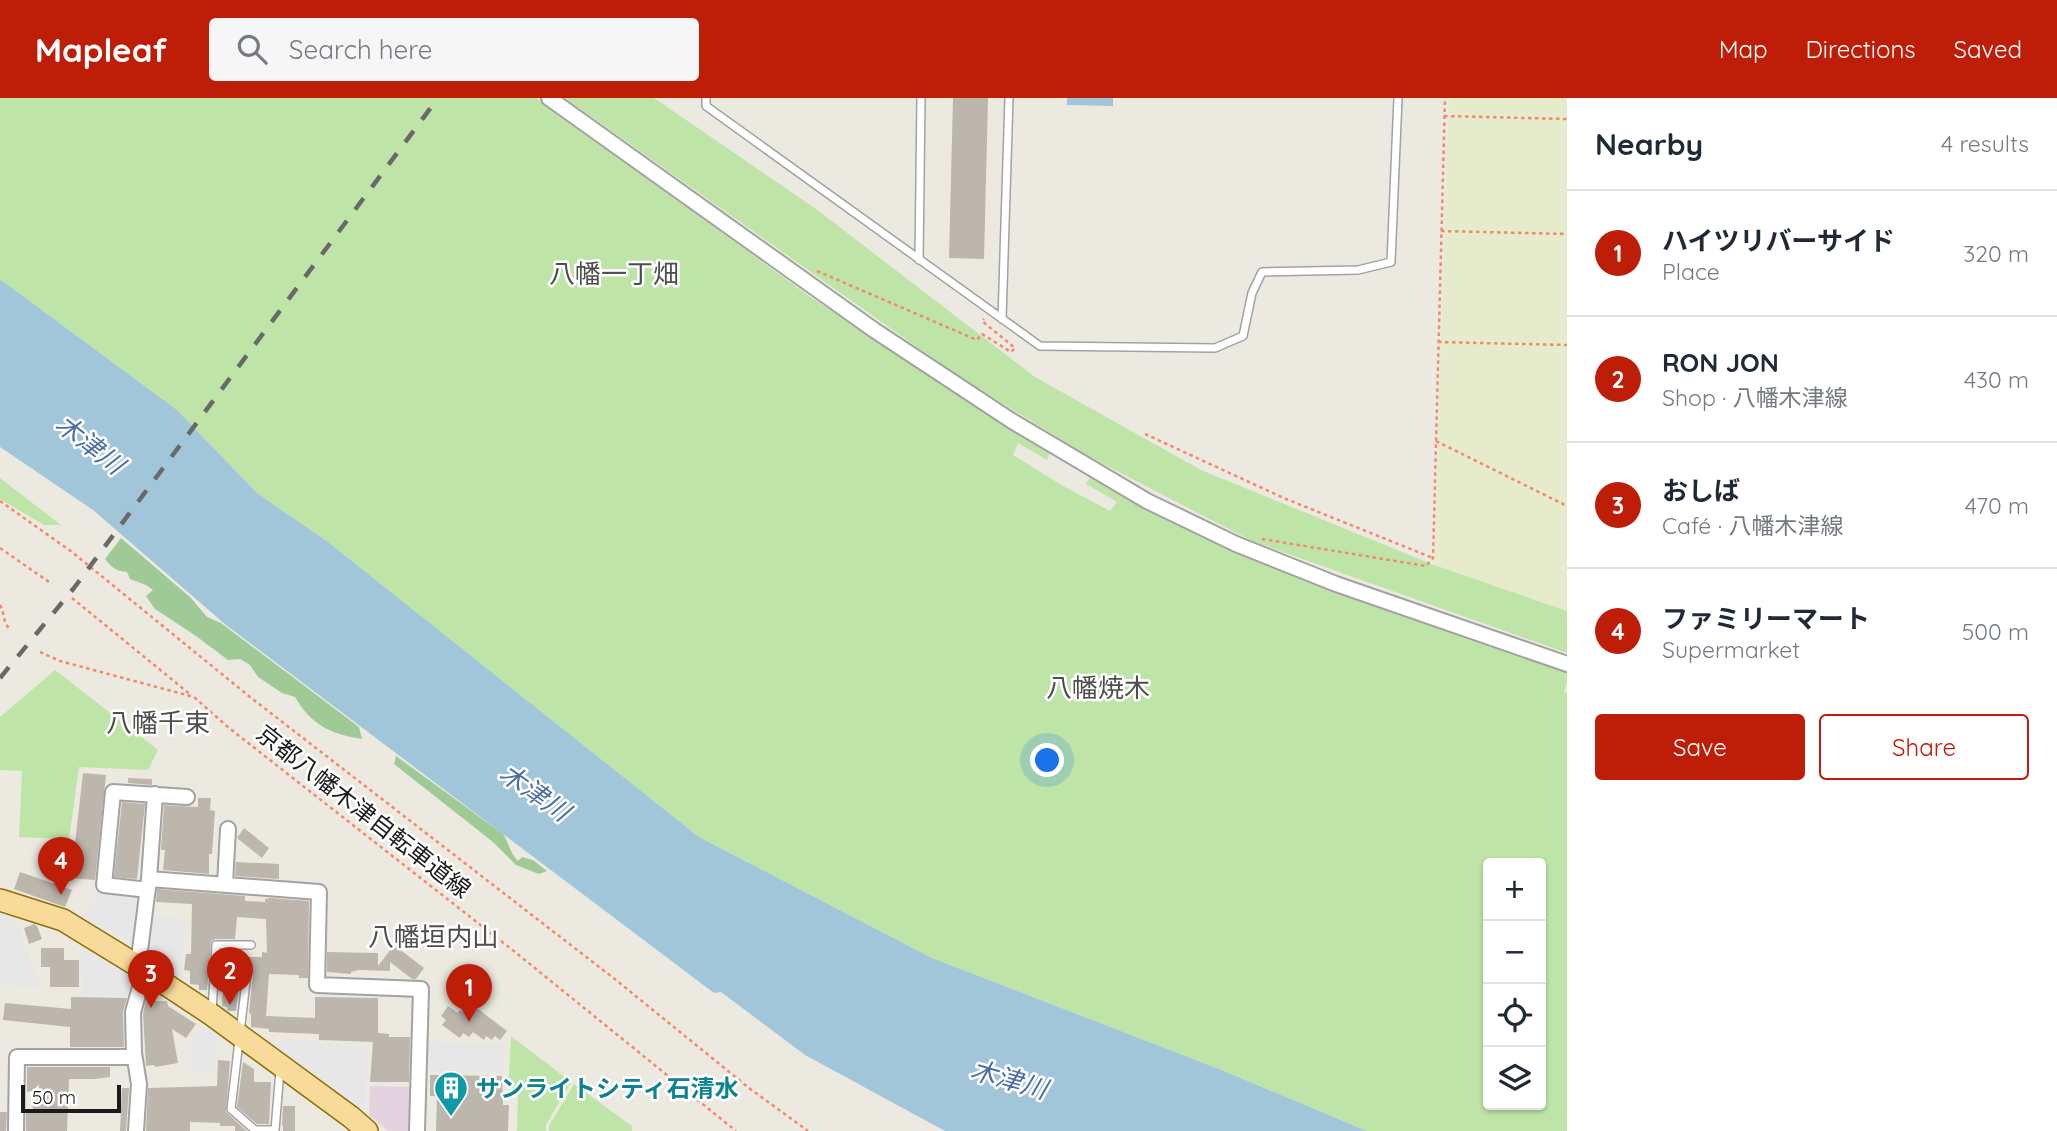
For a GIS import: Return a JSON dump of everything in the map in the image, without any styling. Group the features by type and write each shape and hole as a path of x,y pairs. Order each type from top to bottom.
{"main road":[{"path":"0,901 64,920 142,968 212,1015 367,1131"}],"street":[{"path":"549,98 874,330 1012,421 1147,501 1236,544 1336,584 1567,664"},
{"path":"187,797 113,792 104,885 225,884 319,892 317,985 421,989 417,1131"},
{"path":"136,1131 139,1084 134,1057 133,1012 142,968 155,794"},
{"path":"225,884 228,829"},
{"path":"16,1131 18,1057 134,1057"}],"lane":[{"path":"706,98 706,106 1040,346 1215,348 1242,336 1252,293 1262,272 1358,270 1391,262 1398,98"},
{"path":"919,260 921,98"},
{"path":"1002,319 1009,98"},
{"path":"212,1015 216,945 251,945"},
{"path":"247,974 231,1108 256,1130 275,1130 281,1066"}],"path":[{"path":"1258,538 1426,566 1433,558 1445,98"},
{"path":"1444,116 1567,119"},
{"path":"1441,231 1567,234"},
{"path":"807,267 977,340 982,334 982,321 990,310"},
{"path":"982,321 1015,348 1011,352 982,334"},
{"path":"1438,342 1567,345"},
{"path":"1145,434 1286,499 1433,558"},
{"path":"1436,441 1567,506"},
{"path":"0,500 72,552 302,737 616,980 749,1088 808,1131"},
{"path":"0,548 52,584"},
{"path":"72,598 194,697"},
{"path":"0,605 5,625"},
{"path":"0,618 10,629"},
{"name":"京都八幡木津自転車道線","path":"40,652 194,697 229,728 496,937 736,1131"}],"shaded area":[{"path":"101,889 137,893 142,897 136,945 83,917"},
{"path":"0,913 14,916 41,987 0,986"},
{"path":"151,916 186,918 182,980 147,954"},
{"path":"81,942 137,979 134,996 82,995"},
{"path":"202,1025 218,1036 214,1072 191,1073 192,1039"},
{"path":"283,1039 368,1047 365,1113 274,1047"},
{"path":"429,1042 504,1044 503,1072 428,1071"},
{"path":"370,1086 412,1087 410,1131 388,1131 369,1115"}],"green space":[{"path":"0,98 536,98 812,298 1050,453 1047,460 1018,443 1013,455 1063,486 1110,511 1117,502 1086,484 1090,477 1159,515 1293,575 1567,671 1564,692 1567,693 1567,1131 1367,1131 1219,1069 932,958 699,837 328,542 257,493 177,410 0,279"},
{"path":"565,98 654,98 816,209 1035,377 1201,470 1434,565 1567,611 1567,653 1252,541 1088,456 955,374"},
{"path":"1449,98 1567,98 1567,611 1434,565"},
{"path":"0,478 61,525 44,525 0,499"},
{"path":"121,538 190,597 207,617 221,623 359,727 362,739 323,727 308,715 295,697 282,693 258,677 250,665 240,659 228,660 155,609 146,596 153,590 130,579 127,572 114,569 105,559"},
{"path":"55,670 158,750 148,770 79,767 69,839 19,837 22,771 0,770 0,717"},
{"path":"396,756 503,834 518,861 522,857 533,860 547,871 539,874 516,865 493,842 394,764"},
{"path":"511,1036 571,1082 546,1125 546,1131 517,1131 518,1093 508,1092"},
{"path":"574,1084 632,1126 632,1131 549,1131 549,1126"}],"water":[{"path":"1067,98 1113,98 1113,106 1067,105"},
{"name":"木津川","path":"0,279 177,410 257,493 328,542 699,837 932,958 1219,1069 1367,1131 945,1131 805,1055 721,992 714,993 226,625 93,510 0,447"}],"building":[{"path":"953,98 988,98 984,259 949,258"},
{"path":"83,773 106,775 95,880 71,878"},
{"path":"128,778 152,779 152,785 128,783"},
{"path":"198,798 211,798 210,810 215,811 209,874 163,870 165,850 161,850 164,805 198,807"},
{"path":"122,802 145,804 137,879 114,877"},
{"path":"244,828 269,848 262,858 237,838"},
{"path":"236,862 279,864 279,879 235,876"},
{"path":"20,872 72,890 65,907 14,889"},
{"path":"157,889 245,896 245,901 265,902 265,899 270,898 309,901 308,978 269,974 266,1016 315,1018 315,997 378,998 378,1033 389,1034 389,1037 410,1037 409,1082 370,1082 373,1042 319,1040 319,1034 269,1032 269,1029 251,1027 249,1012 253,974 250,968 244,968 241,972 236,1011 228,1011 227,1007 222,1006 223,992 219,991 222,951 242,953 242,957 262,957 262,952 267,953 266,919 237,917 235,939 215,939 211,942 207,990 199,990 199,985 190,984 190,971 184,970 186,954 191,954 192,904 156,902"},
{"path":"34,924 42,939 29,944 24,928"},
{"path":"394,945 424,968 416,979 412,979 390,962 390,971 359,970 351,974 327,972 327,952 378,953 378,966"},
{"path":"41,948 64,948 64,960 79,960 79,987 50,987 50,967 41,967"},
{"path":"71,997 127,998 123,1012 124,1047 70,1047 70,1027 3,1020 5,1003 71,1009"},
{"path":"147,998 167,1001 168,1006 196,1024 186,1038 172,1029 178,1063 146,1066 143,1013"},
{"path":"448,1006 467,1015 474,1006 507,1031 500,1040 495,1036 492,1040 486,1036 484,1040 473,1032 469,1037 463,1033 460,1038 442,1025 446,1020 441,1016"},
{"path":"218,1060 230,1061 226,1112 247,1131 235,1131 235,1126 220,1126 220,1123 190,1122 190,1131 146,1131 148,1088 217,1086"},
{"path":"243,1062 254,1069 254,1082 271,1082 269,1124 257,1124 237,1107"},
{"path":"27,1067 110,1067 110,1077 69,1079 67,1131 26,1131 26,1112 33,1112 32,1091 27,1092"},
{"path":"430,1075 502,1076 503,1105 509,1105 508,1131 436,1131 437,1096 430,1096"},
{"path":"122,1088 129,1088 126,1131 120,1131"},
{"path":"283,1106 295,1106 295,1131 283,1131"},
{"path":"0,1112 7,1112 6,1131 0,1131"}],"railway":[{"path":"0,678 74,588 438,98"}],"place":[{"name":"ファミリーマート","path":"61,895"},
{"name":"RON JON","path":"230,1005"},
{"name":"おしば","path":"151,1008"},
{"name":"ハイツリバーサイド","path":"469,1022"},
{"name":"サンライトシティ石清水","path":"451,1118"}],"district":[{"name":"八幡一丁畑","path":"614,273"},
{"name":"八幡焼木","path":"1098,687"},
{"name":"八幡千束","path":"158,722"},
{"name":"八幡垣内山","path":"433,936"}]}
